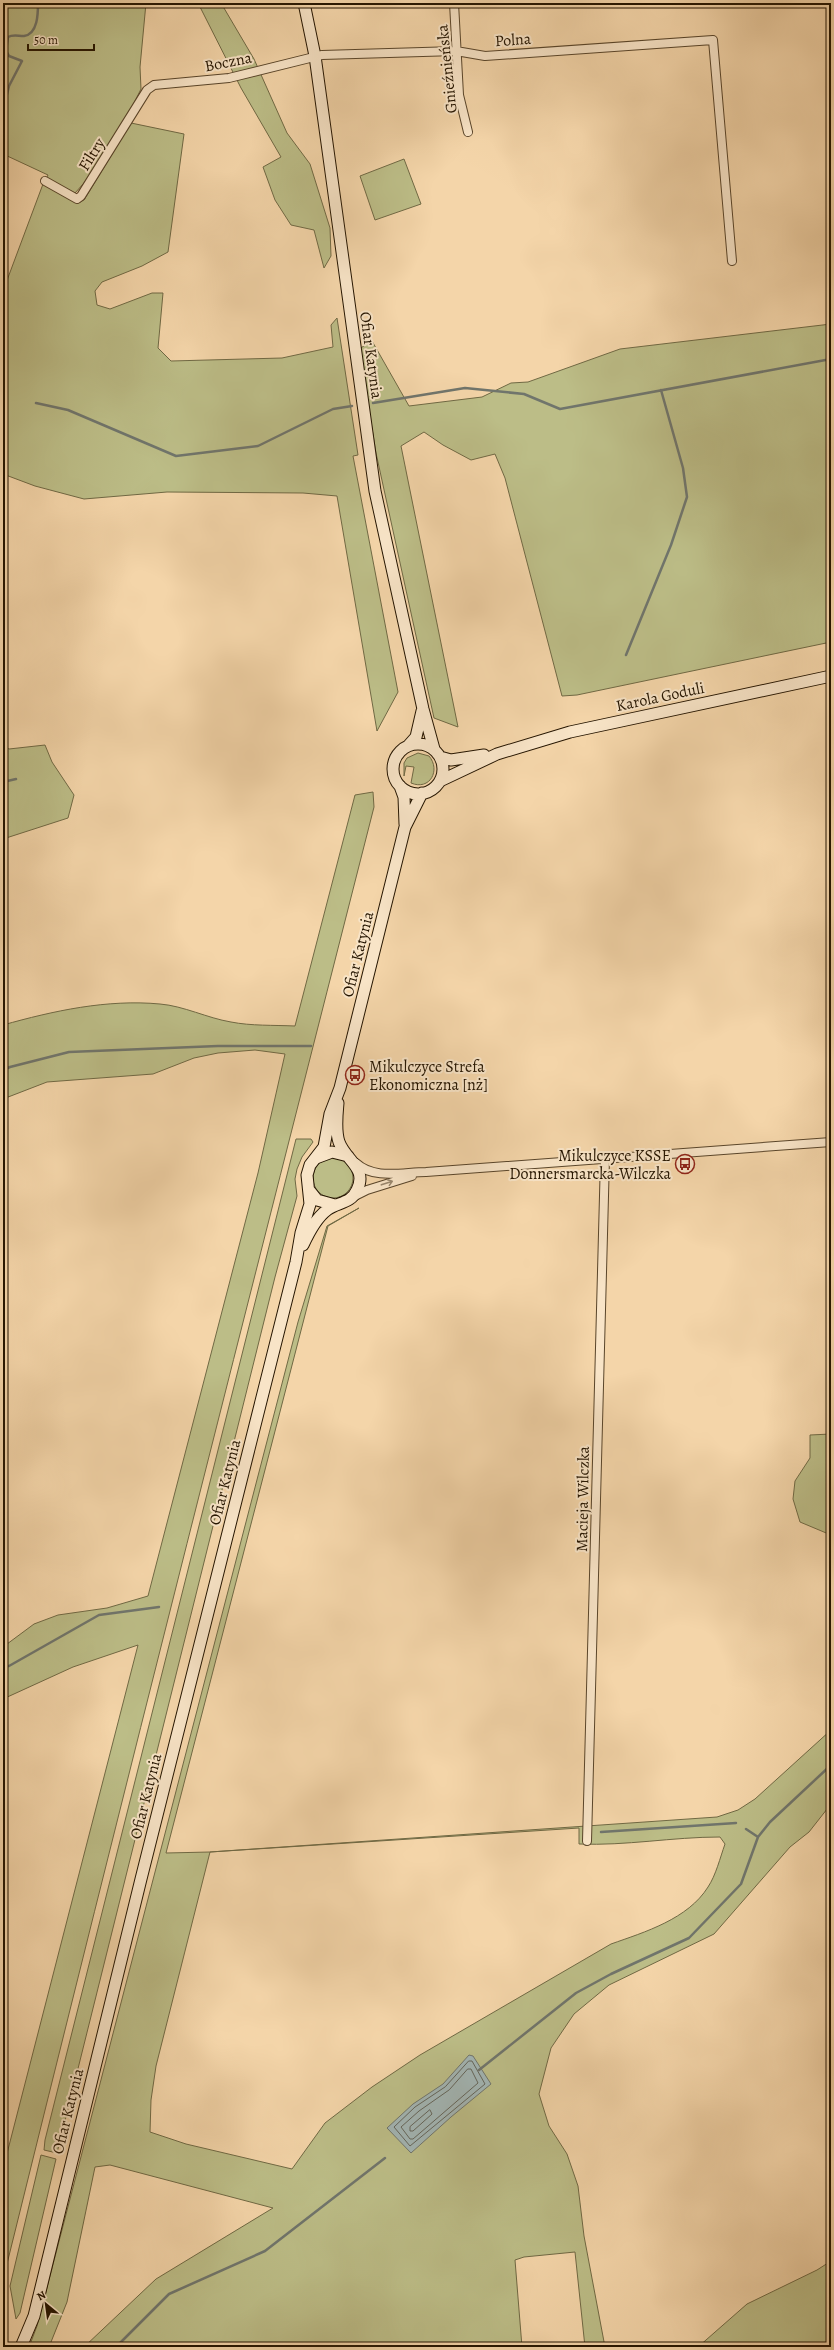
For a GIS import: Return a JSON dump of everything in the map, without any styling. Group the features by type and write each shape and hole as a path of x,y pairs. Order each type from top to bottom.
{"street":[{"name":"Ofiar Katynia","path":"304,3 315,56 375,491 423,708 437,753"},
{"name":"Gnieźnieńska","path":"454,3 459,95 468,132"},
{"name":"Polna","path":"315,56 456,52 485,56 713,40 732,261"},
{"name":"Boczna","path":"147,90 154,85 228,78 315,56"},
{"name":"Filtry","path":"45,181 77,199 81,196 147,90"},
{"name":"Karola Goduli","path":"437,753 451,760 497,754 598,726 831,676"},
{"name":"Ofiar Katynia","path":"408,746 416,737 423,708"},
{"path":"423,744 437,753 444,769 440,781 436,787 422,793 412,793 400,786 396,780 393,767 398,755 408,746 423,744"},
{"name":"Karola Goduli","path":"440,781 497,754"},
{"name":"Ofiar Katynia","path":"400,786 404,797 405,827"},
{"name":"Ofiar Katynia","path":"21,2347 34,2316 148,1849 310,1204 307,1175 310,1165 324,1147 330,1114 340,1088 405,827 422,793"},
{"name":"Ofiar Katynia","path":"298,1253 319,1217 334,1205 352,1198 360,1182 359,1170 339,1143 337,1133 340,1088"},
{"path":"316,1158 324,1153 332,1152 352,1159 368,1172 426,1172 831,1142"},
{"name":"Macieja Wilczka","path":"587,1841 605,1158"},
{"path":"352,1198 367,1190 426,1172"},
{"path":"309,1190 318,1200 334,1205"}],"green space":[{"path":"3,3 146,3 140,67 141,89 126,119 84,183 75,193 46,179 48,175 3,154"},
{"path":"198,3 221,3 254,59 287,133 310,164 330,228 331,256 324,268 314,230 291,225 275,200 263,167 281,157 241,88"},
{"path":"131,123 184,134 168,252 142,266 102,282 95,291 97,305 110,309 152,293 163,293 158,348 171,361 282,358 333,347 331,325 337,318 358,455 353,456 398,692 377,731 337,496 303,493 167,492 84,499 35,486 3,474 3,291 43,184 78,203 84,200"},
{"path":"404,159 421,204 375,220 360,176"},
{"path":"831,324 831,642 577,695 562,696 505,478 495,454 471,460 443,445 424,432 401,446 458,727 434,718 376,453 359,349 372,341 409,406 482,397 511,383 528,382 620,349"},
{"path":"45,745 52,762 74,795 68,818 3,839 3,746 9,749"},
{"path":"418,753 429,756 434,767 434,773 428,782 418,785 411,783 414,767 406,766 404,776 404,763 407,758"},
{"path":"373,792 374,807 3,2280 3,2169 138,1645 73,1667 3,1699 3,1647 34,1624 58,1615 107,1608 148,1596 258,1173 285,1054 255,1050 218,1053 194,1058 153,1074 47,1082 3,1099 3,1025 80,1007 120,1003 140,1003 169,1005 222,1020 239,1023 295,1026 355,795"},
{"path":"296,1139 311,1139 313,1142 302,1157 297,1169 295,1179 297,1196 275,1277 57,2153 44,2150 45,2140"},
{"path":"329,1158 337,1158 344,1161 350,1167 353,1178 350,1189 344,1195 337,1198 329,1198 322,1195 316,1189 313,1182 313,1174 316,1167 322,1161"},
{"path":"359,1208 328,1226 166,1853 210,1852 717,1817 738,1810 755,1799 831,1730 831,1804 809,1832 790,1847 714,1934 609,1985 574,2014 551,2048 539,2094 549,2126 567,2154 578,2186 584,2236 605,2347 585,2347 575,2252 524,2257 515,2260 522,2347 84,2347 156,2279 273,2208 110,2165 95,2167 67,2302 49,2347 29,2347 37,2326 298,1322 327,1226","holes":["579,1828 579,1844 614,1844 702,1837 720,1837 725,1844 716,1872 711,1882 689,1908 665,1923 638,1935 611,1944 420,2055 372,2087 325,2123 292,2169 186,2144 150,2132 151,2100 156,2066 210,1852"]},
{"path":"831,1434 831,1535 800,1522 793,1499 795,1481 810,1458 810,1435"},
{"path":"41,2155 56,2159 20,2313 16,2319 10,2286"},
{"path":"831,2261 831,2347 698,2347 747,2304 817,2270"}],"water":[{"path":"469,2055 473,2056 491,2084 411,2153 387,2128 413,2104 443,2084"}],"waterway":[{"path":"3,111 9,86 22,61 9,56 6,51 8,37 14,35 24,36 32,31 35,27 38,3"},
{"path":"373,403 465,388 524,394 560,409 831,359"},
{"path":"626,655 671,545 687,497 683,468 661,390"},
{"path":"36,403 68,410 176,456 258,446 333,409 352,406"},
{"path":"3,782 16,779"},
{"path":"3,1070 69,1052 218,1046 311,1046"},
{"path":"3,1667 9,1666 99,1615 159,1607"},
{"path":"479,2070 576,1993 611,1974 689,1938 741,1884 758,1837 770,1822 831,1765"},
{"path":"601,1832 736,1823"},
{"path":"746,1829 758,1837"},
{"path":"116,2347 169,2294 265,2251 385,2158"}],"place":[{"name":"Mikulczyce Strefa Ekonomiczna [nż]","path":"355,1075"},
{"name":"Mikulczyce KSSE Donnersmarcka-Wilczka","path":"685,1164"}]}
